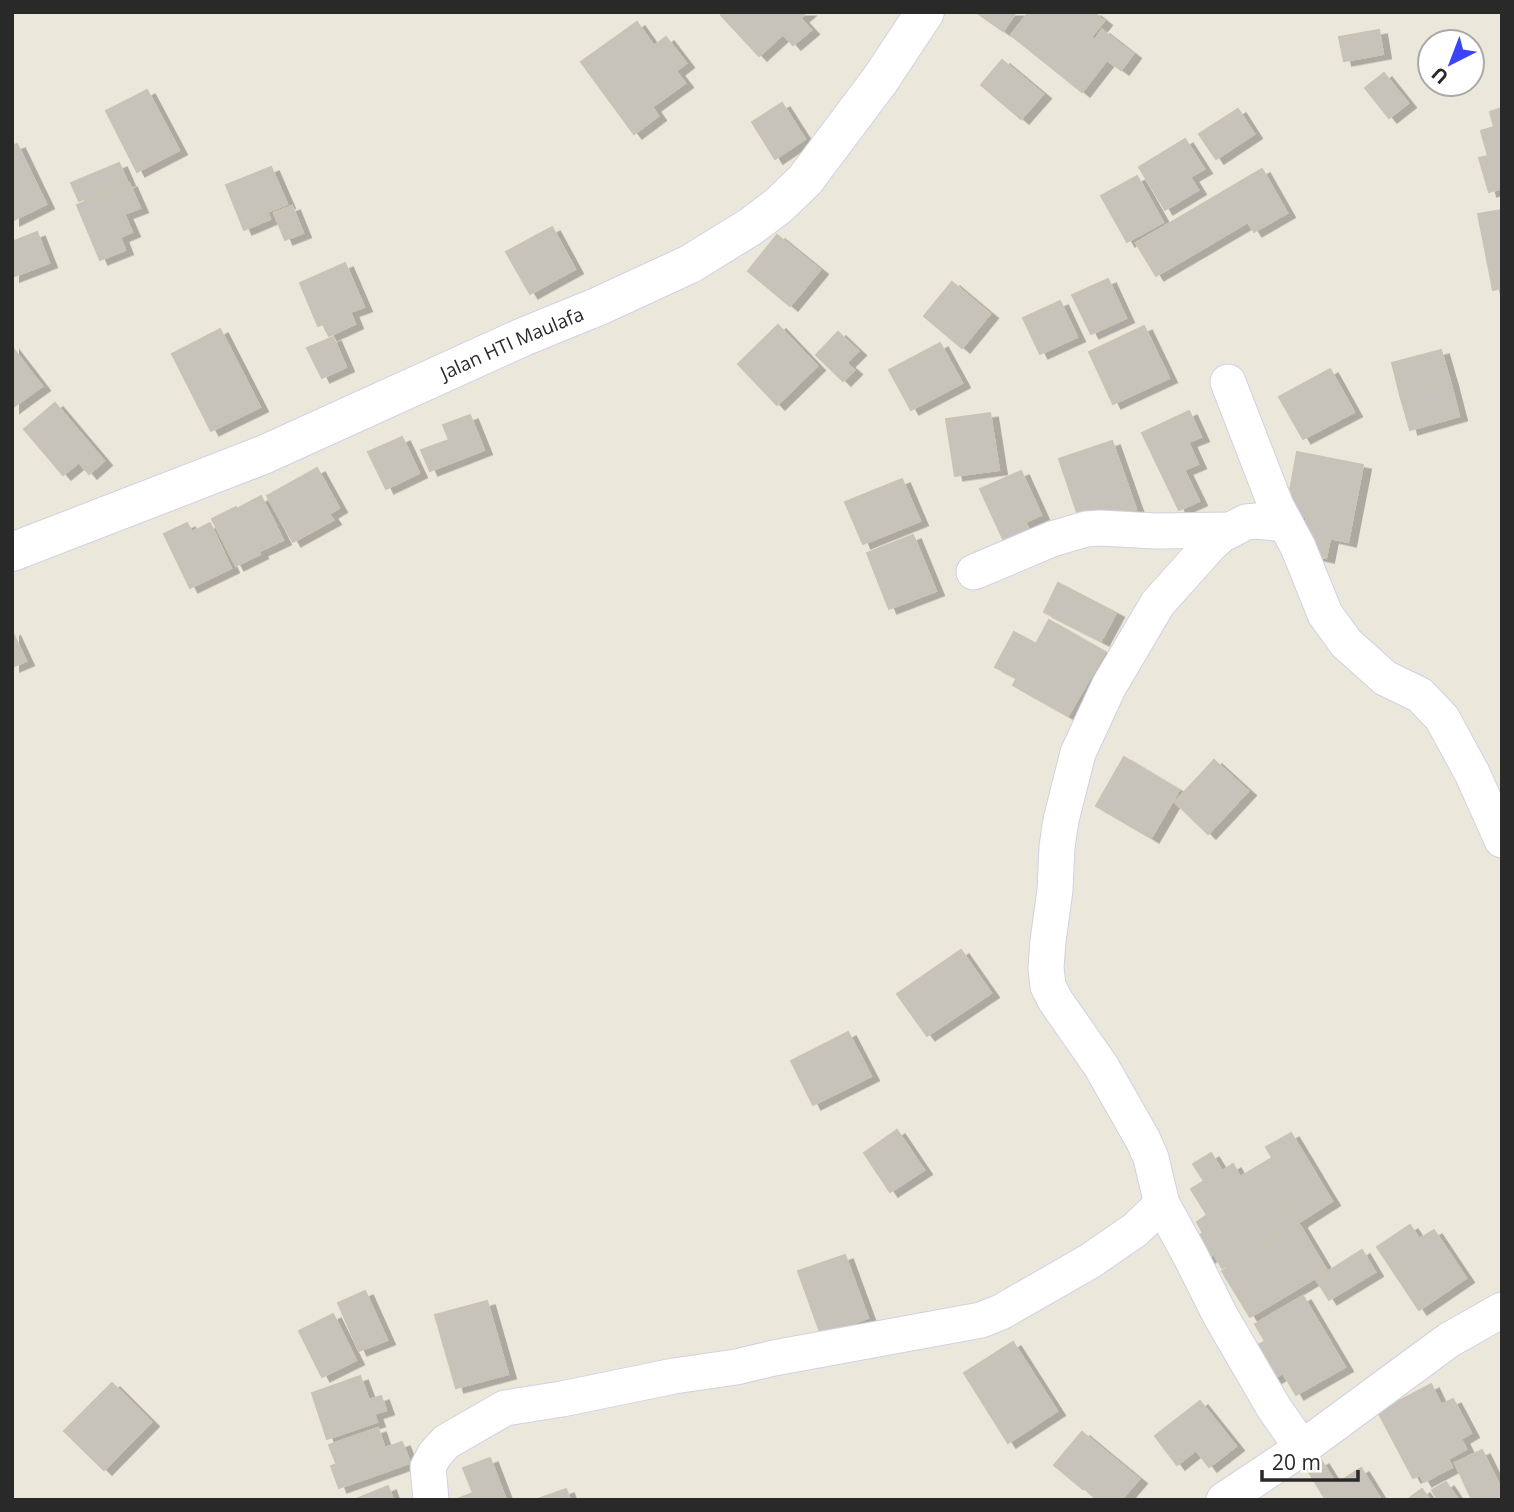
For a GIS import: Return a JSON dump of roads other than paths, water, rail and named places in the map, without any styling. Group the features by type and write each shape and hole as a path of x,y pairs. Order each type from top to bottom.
{"street":[{"name":"Jalan HTI Maulafa","path":"12,552 263,455 690,264 750,227 778,206 805,180 880,80 925,12"},
{"path":"1228,382 1276,506 1298,547 1325,614 1346,643 1385,678 1420,695 1442,718 1472,773 1502,839"},
{"path":"1285,524 1246,522 1221,535 1210,545 1158,603 1109,686 1079,753 1061,820 1046,968 1048,986 1055,1000 1101,1066 1143,1140 1162,1204 1227,1326 1274,1408 1302,1448"},
{"path":"974,572 1052,539 1086,529 1231,530"},
{"path":"431,1500 428,1468 435,1454 446,1442 505,1408 981,1320 1001,1312 1090,1261 1135,1230 1162,1204"},
{"path":"1224,1500 1302,1448 1449,1340 1502,1310"}]}
